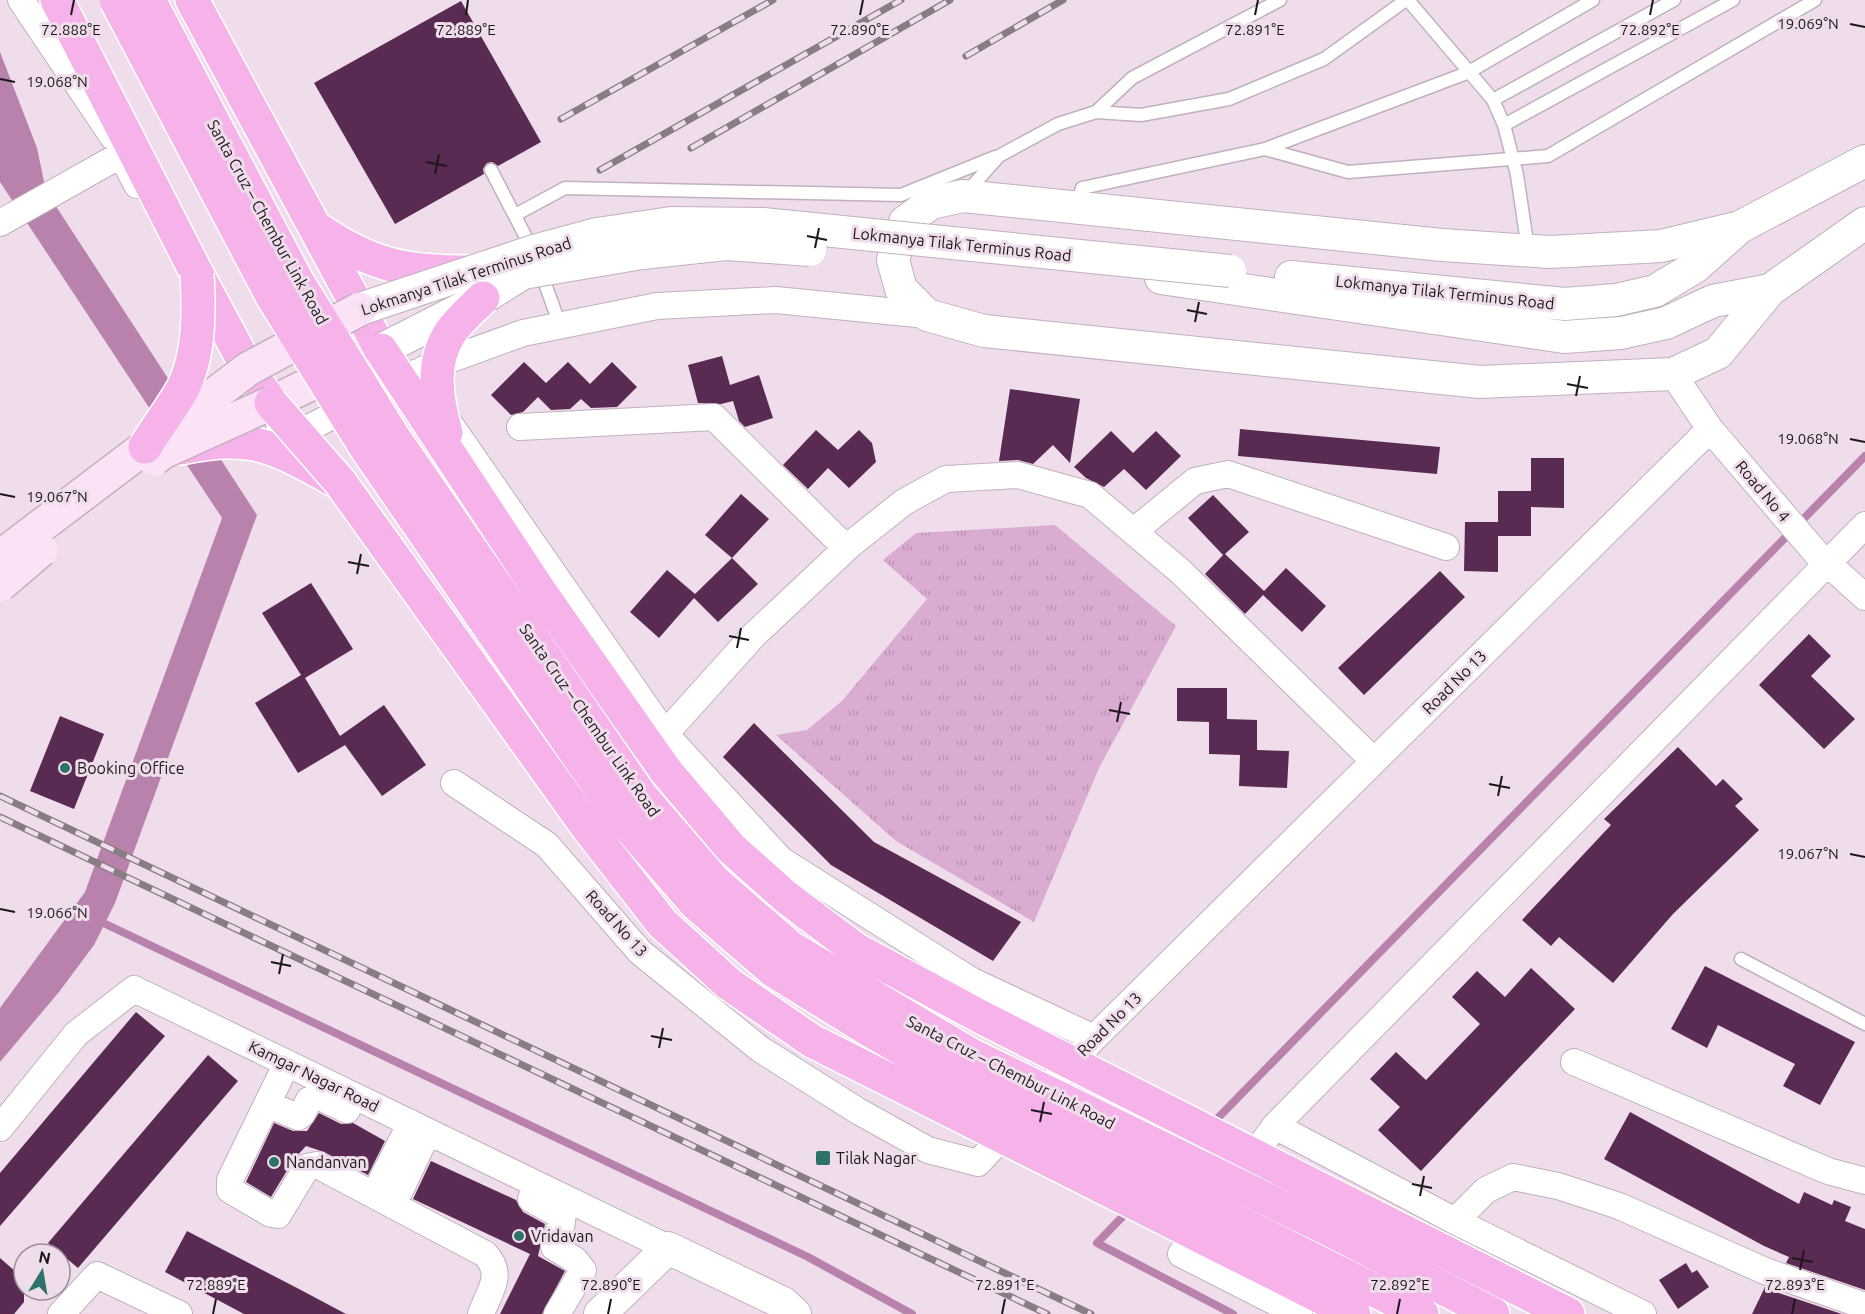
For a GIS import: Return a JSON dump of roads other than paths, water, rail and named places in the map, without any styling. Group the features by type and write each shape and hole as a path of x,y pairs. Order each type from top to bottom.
{"highway":[{"path":"57,0 248,369 271,403 340,482 588,828 662,923 729,984 812,1041 1307,1288 1354,1314"},
{"name":"Santa Cruz – Chembur Link Road","path":"116,0 272,296 368,451 618,814 695,903 774,971 866,1028 1307,1288 1422,1314"},
{"name":"Santa Cruz – Chembur Link Road","path":"149,0 297,281 392,435 641,796 715,882 791,948 971,1055 1332,1232 1493,1314"},
{"path":"192,0 381,350 542,592 666,771 731,848 786,897 855,949 982,1018 1568,1314"},
{"path":"315,227 350,250 391,267 433,272 480,285 450,334 438,365 436,398 446,433 468,481"},
{"path":"154,449 183,387 190,365 199,310 197,274"},
{"path":"154,449 210,441 250,441 284,452 340,482"}],"main road":[{"name":"Lokmanya Tilak Terminus Road","path":"0,585 248,369 360,309"},
{"name":"Lokmanya Tilak Terminus Road","path":"0,557 154,449 271,403 381,350"}],"street":[{"path":"21,0 112,135 164,239 263,419 279,429 303,431 414,373 523,333 657,306 776,300 927,315 984,331 1480,382 1673,374 1718,353 1770,291"},
{"path":"1,223 117,157 123,158"},
{"name":"Lokmanya Tilak Terminus Road","path":"381,350 534,251 597,234 671,223 764,224 1565,304 1616,300 1655,291 1695,267 1740,227 1865,160"},
{"path":"927,315 901,289 893,260 896,250 905,222 931,203 963,196 1442,245 1550,252 1661,246 1740,227"},
{"name":"Lokmanya Tilak Terminus Road","path":"360,309 480,285 523,273 642,253 726,244 1160,278 1564,337 1621,333 1655,326 1713,301 1770,291 1865,222"},
{"path":"414,373 665,734 781,860 972,981 1094,1038"},
{"name":"Road No 4","path":"1673,374 1710,429 1822,560 1865,597"},
{"path":"520,427 714,417 846,548"},
{"name":"Road No 13","path":"454,783 547,845 640,952 760,1049 858,1111 928,1150 978,1163 1094,1038 1710,429"},
{"path":"1134,531 1195,481 1228,474 1446,547"},
{"path":"665,734 754,636 846,548 904,502 946,479 1018,475 1090,495 1180,571 1374,761"},
{"path":"1307,1288 1181,1254 1275,1126 1822,560 1865,525"},
{"name":"Kamgar Nagar Road","path":"0,1128 76,1034 134,989 287,1063 360,1107 416,1135 536,1193 668,1248 783,1303 795,1314"},
{"path":"1574,1062 1828,1171 1865,1181"},
{"path":"287,1063 230,1180 230,1190 272,1214 278,1215 307,1167 312,1164 485,1254 493,1262 496,1273 495,1281 481,1314"},
{"path":"267,1104 297,1117 302,1114 309,1100 320,1097 360,1107"},
{"path":"1275,1126 1455,1221 1643,1314"},
{"path":"384,1200 416,1135"},
{"path":"1455,1221 1486,1190 1513,1177 1558,1186 1618,1206 1765,1271 1865,1306"},
{"path":"536,1193 562,1216 563,1222 554,1247 575,1260 583,1270 567,1311"},
{"path":"600,1314 668,1248"},
{"path":"61,1314 98,1275 179,1314"}],"lane":[{"path":"1096,112 1132,78 1280,0"},
{"path":"515,215 565,188 901,195 999,156 1058,124 1096,112 1142,115 1229,99 1324,59 1407,0 1467,73 1493,100 1504,124 1513,159 1529,250"},
{"path":"1077,206 1082,188 1265,149 1467,73 1593,0"},
{"path":"1493,100 1674,0"},
{"path":"1504,124 1733,0"},
{"path":"1265,149 1348,172 1548,156 1815,0"},
{"path":"963,196 999,156"},
{"path":"490,170 528,238 560,325"},
{"path":"1741,959 1865,1024"}],"waterway":[{"path":"1212,1124 1865,456"},
{"path":"97,920 808,1257 912,1314"},
{"path":"1129,1210 1097,1243 1233,1314"}],"railway":[{"path":"561,119 773,0"},
{"path":"600,170 901,0"},
{"path":"691,148 950,0"},
{"path":"966,56 1063,0"},
{"path":"0,796 1091,1314"},
{"path":"0,817 1047,1314"}],"place":[{"name":"Booking Office","path":"65,768"},
{"name":"Tilak Nagar","path":"823,1158"},
{"name":"Nandanvan","path":"274,1162"},
{"name":"Vridavan","path":"519,1236"}]}
